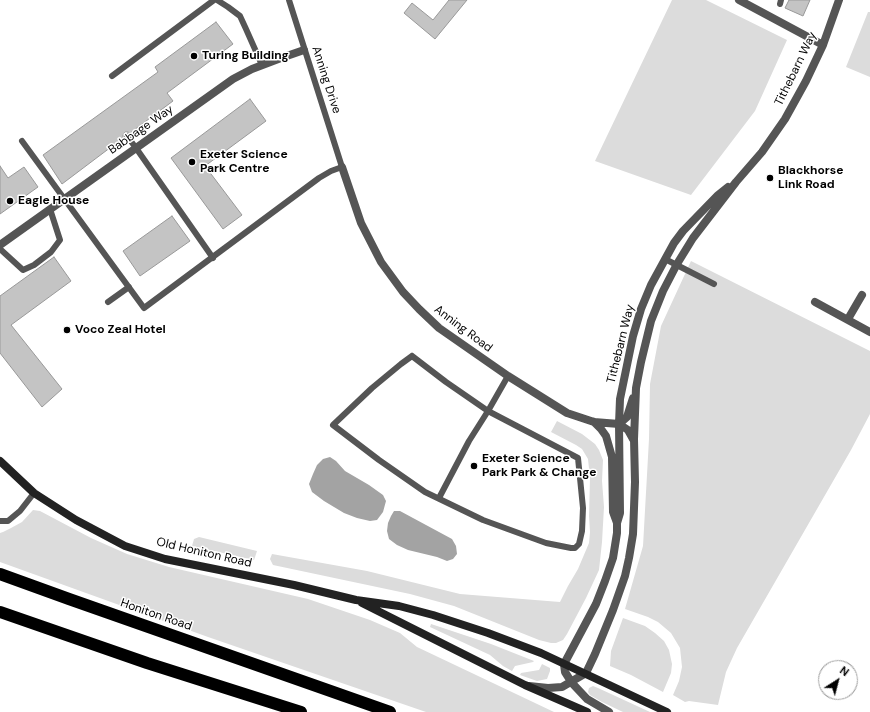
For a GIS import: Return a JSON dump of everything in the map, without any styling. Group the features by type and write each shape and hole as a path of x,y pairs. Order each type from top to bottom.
{"highway":[{"name":"Honiton Road","path":"0,574 390,712"},
{"path":"0,612 147,663 301,712"}],"street":[{"path":"739,0 748,2 823,45"},
{"name":"Tithebarn Way","path":"619,424 627,417 636,388 651,321 663,291 677,264 693,238 736,182 762,152 785,118 806,81 823,45 839,0"},
{"name":"Babbage Way","path":"0,245 233,80 252,69 304,50"},
{"name":"Anning Road","path":"342,167 361,223 381,262 404,292 439,328 508,376 567,413 594,422 619,424"},
{"name":"Tithebarn Way","path":"617,524 620,513 620,399 633,336 641,309 651,285 665,259 683,231 718,194 736,182"},
{"path":"848,319 862,295"},
{"path":"815,302 870,332"},
{"name":"Tithebarn Way","path":"586,674 613,610 625,576 629,558 633,534 636,388"},
{"name":"Tithebarn Way","path":"564,664 596,604 613,558 617,533 617,524 614,512 612,457 606,436 601,428 594,422"},
{"path":"619,424 628,430 634,439"},
{"name":"Old Honiton Road","path":"0,461 34,493 76,520 125,546 165,559 280,582 356,600 399,606 433,616 488,633 541,654 667,712"},
{"name":"Old Honiton Road","path":"356,600 525,686 587,712"},
{"path":"564,664 565,672 572,683 587,699 609,712"},
{"name":"Old Honiton Road","path":"525,686 548,688 562,687 572,683 586,674"}],"lane":[{"path":"112,76 216,0 240,16 262,65"},
{"name":"Anning Drive","path":"289,0 342,167"},
{"path":"127,136 213,258"},
{"path":"22,141 144,308 319,178 342,167"},
{"path":"0,249 23,270 34,265 51,252 60,240 50,209"},
{"path":"665,259 714,284"},
{"path":"108,302 129,287"},
{"path":"412,356 488,411 578,458 583,508 582,531 579,544 575,548 571,548 546,543 483,520 439,498 425,492 379,460 333,425 372,388 412,356"},
{"path":"439,498 469,441 508,376"},
{"path":"0,521 8,520 20,512 34,493"}],"shaded area":[{"path":"672,0 706,0 787,40 755,111 691,195 595,161"},
{"path":"868,12 870,12 870,77 846,67"},
{"path":"691,261 870,351 870,414 851,450 737,648 726,672 718,705 689,701 685,702 673,695 679,681 682,667 680,648 671,633 658,622 625,609 643,546 649,439 650,384 661,326"},
{"path":"557,421 582,434 595,444 603,460 602,481 604,507 599,570 586,598 563,640 556,643 551,643 539,640 454,606 410,594 273,565 270,559 272,554 367,571 460,594 560,602 578,569 589,543 590,478 588,459 582,449 551,432"},
{"path":"330,457 345,471 383,495 386,501 383,512 377,520 370,521 344,513 312,492 309,484 317,465 323,459"},
{"path":"33,510 40,511 91,538 127,554 169,567 308,599 370,620 400,633 417,647 554,712 426,712 208,637 0,562 0,533 22,522"},
{"path":"394,511 400,511 452,539 456,546 457,554 453,559 447,561 408,550 397,545 389,539 387,531 388,523"},
{"path":"199,537 257,551 254,560 192,546 194,539"},
{"path":"623,618 645,626 664,641 669,650 672,664 671,673 663,692 610,666 611,651"},
{"path":"431,624 491,644 534,661 515,666 512,671 503,666 490,655 430,627"},
{"path":"542,664 550,668 547,679 537,681 520,675 521,673 539,670"},
{"path":"593,686 650,712 623,712 590,695 588,692 589,688"}],"building":[{"path":"449,0 467,0 435,39 404,13 412,3 433,20"},
{"path":"789,0 810,0 803,16 785,8"},
{"path":"216,22 233,44 167,93 173,101 130,133 125,132 123,138 62,184 43,155 158,72 155,67"},
{"name":"Exeter Science Park Centre","path":"250,99 266,121 205,166 242,215 223,229 171,158"},
{"name":"Eagle House","path":"0,166 8,178 24,167 38,187 0,214"},
{"path":"172,216 190,241 140,276 123,251"},
{"path":"54,257 71,281 11,325 62,389 42,407 0,353 0,296"}],"place":[{"name":"Turing Building","path":"194,56"},
{"name":"Exeter Science Park Centre","path":"192,162"},
{"name":"Blackhorse Link Road","path":"770,178"},
{"name":"Eagle House","path":"10,201"},
{"name":"Voco Zeal Hotel","path":"67,330"},
{"name":"Exeter Science Park Park & Change","path":"474,466"}]}
